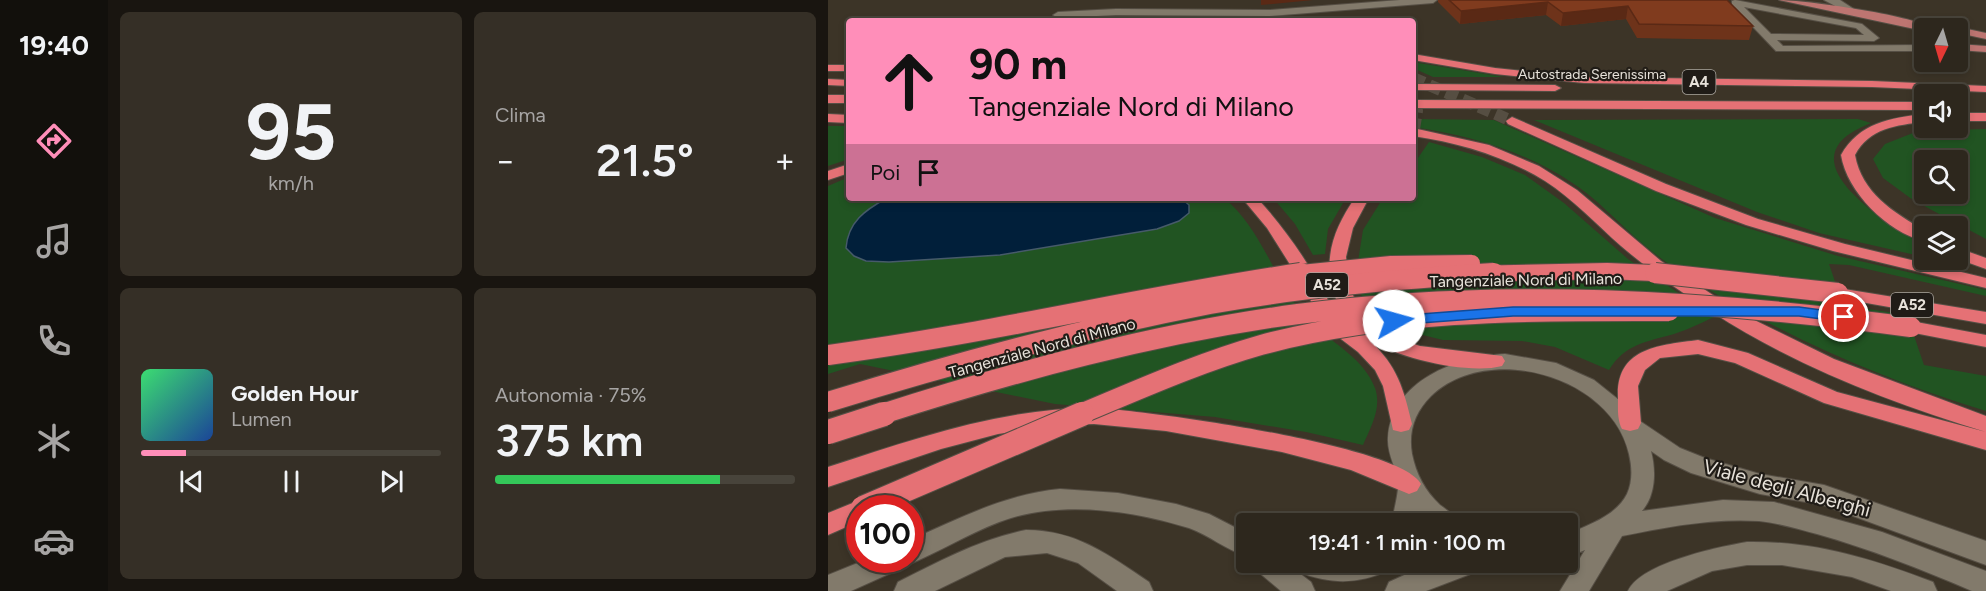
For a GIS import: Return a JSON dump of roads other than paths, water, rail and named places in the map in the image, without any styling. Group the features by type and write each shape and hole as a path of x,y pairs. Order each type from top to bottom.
{"highway":[{"path":"828,58 846,58"},
{"name":"A4","path":"1416,58 1496,71 1584,80 1872,84 1986,91"},
{"path":"828,67 846,68"},
{"path":"828,82 846,83"},
{"name":"Autostrada Serenissima","path":"1416,87 1986,91"},
{"path":"828,99 846,99"},
{"name":"Autostrada Serenissima","path":"1416,104 1914,106"},
{"path":"1416,110 1598,105"},
{"path":"1968,107 1986,107"},
{"path":"1968,117 1986,117"},
{"path":"828,118 846,118"},
{"path":"1914,120 1877,128 1861,138 1848,155 1853,178 1868,197 1894,218 1914,230"},
{"path":"1512,121 1671,191 1750,221 1825,245 1986,283"},
{"path":"1416,133 1465,142 1530,166 1565,188 1630,244 1690,289 1735,318 1856,377 1986,424"},
{"path":"828,176 846,169"},
{"path":"1252,201 1273,225 1310,282 1331,322 1365,347 1384,367 1393,386 1401,424"},
{"path":"1356,324 1344,301 1338,281 1337,261 1346,221 1360,201"},
{"path":"1968,257 1986,264"},
{"path":"828,355 918,343 1207,287 1310,272 1414,261 1609,271"},
{"name":"Tangenziale Nord di Milano","path":"828,402 999,350 1136,316 1232,299 1404,278 1506,271 1609,271 1691,275 1838,293 1986,318"},
{"path":"1310,282 1356,324 1375,335 1415,351 1464,360 1494,361"},
{"name":"Tangenziale Nord di Milano","path":"828,432 990,380 1169,336 1297,314 1421,301 1542,296 1666,300 1799,312 1911,327 1986,341"},
{"path":"894,495 1179,374 1264,344 1317,332 1418,317 1513,312 1799,312"},
{"path":"1630,423 1628,386 1637,366 1655,352 1698,347 1742,358 1831,398 1986,441"},
{"path":"828,477 963,434 1021,422 1094,415 1138,418 1315,449 1368,465 1409,484"},
{"path":"828,524 846,516"}],"main road":[{"path":"1783,0 1914,26"},
{"path":"1968,32 1986,36"},
{"path":"1968,48 1986,49"}],"street":[{"path":"1058,15 1116,12 1270,13 1433,0"},
{"path":"1828,0 1837,2 1855,13"},
{"path":"1768,37 1874,38 1858,26 1735,3 1755,23 1768,37 1780,49 1914,48"},
{"path":"1755,23 1766,23"},
{"path":"1789,24 1846,24"},
{"path":"1434,513 1424,504 1409,484 1400,454 1401,424 1417,397 1440,377 1456,370 1494,361 1534,363 1581,380 1601,392 1630,423 1638,439 1643,460 1643,480 1638,497 1629,511 1614,526 1574,591"},
{"name":"Viale degli Alberghi","path":"1630,423 1672,454 1699,466 1760,484 1824,495 1986,553"},
{"path":"1405,513 1409,484"},
{"path":"924,546 1016,508 1042,501 1069,500 1163,512 1195,520 1236,540"},
{"name":"Viale degli Alberghi","path":"1614,526 1686,512 1761,511 1872,539 1986,584"},
{"path":"1578,543 1589,540 1614,526"},
{"path":"908,591 997,548 1032,541 1068,545 1139,591"},
{"path":"1642,591 1666,575 1705,563 1736,556 1772,552 1831,559 1872,569 1923,591"},
{"path":"828,588 863,573"},
{"path":"1279,573 1301,591"},
{"path":"1399,591 1438,573"}],"water":[{"path":"882,201 1184,201 1189,205 1189,213 1179,221 1157,229 1000,255 889,262 866,261 854,256 846,248 847,239 854,224"}],"tunnel":[{"path":"1416,79 1512,121"},
{"path":"1416,108 1416,117"}]}
